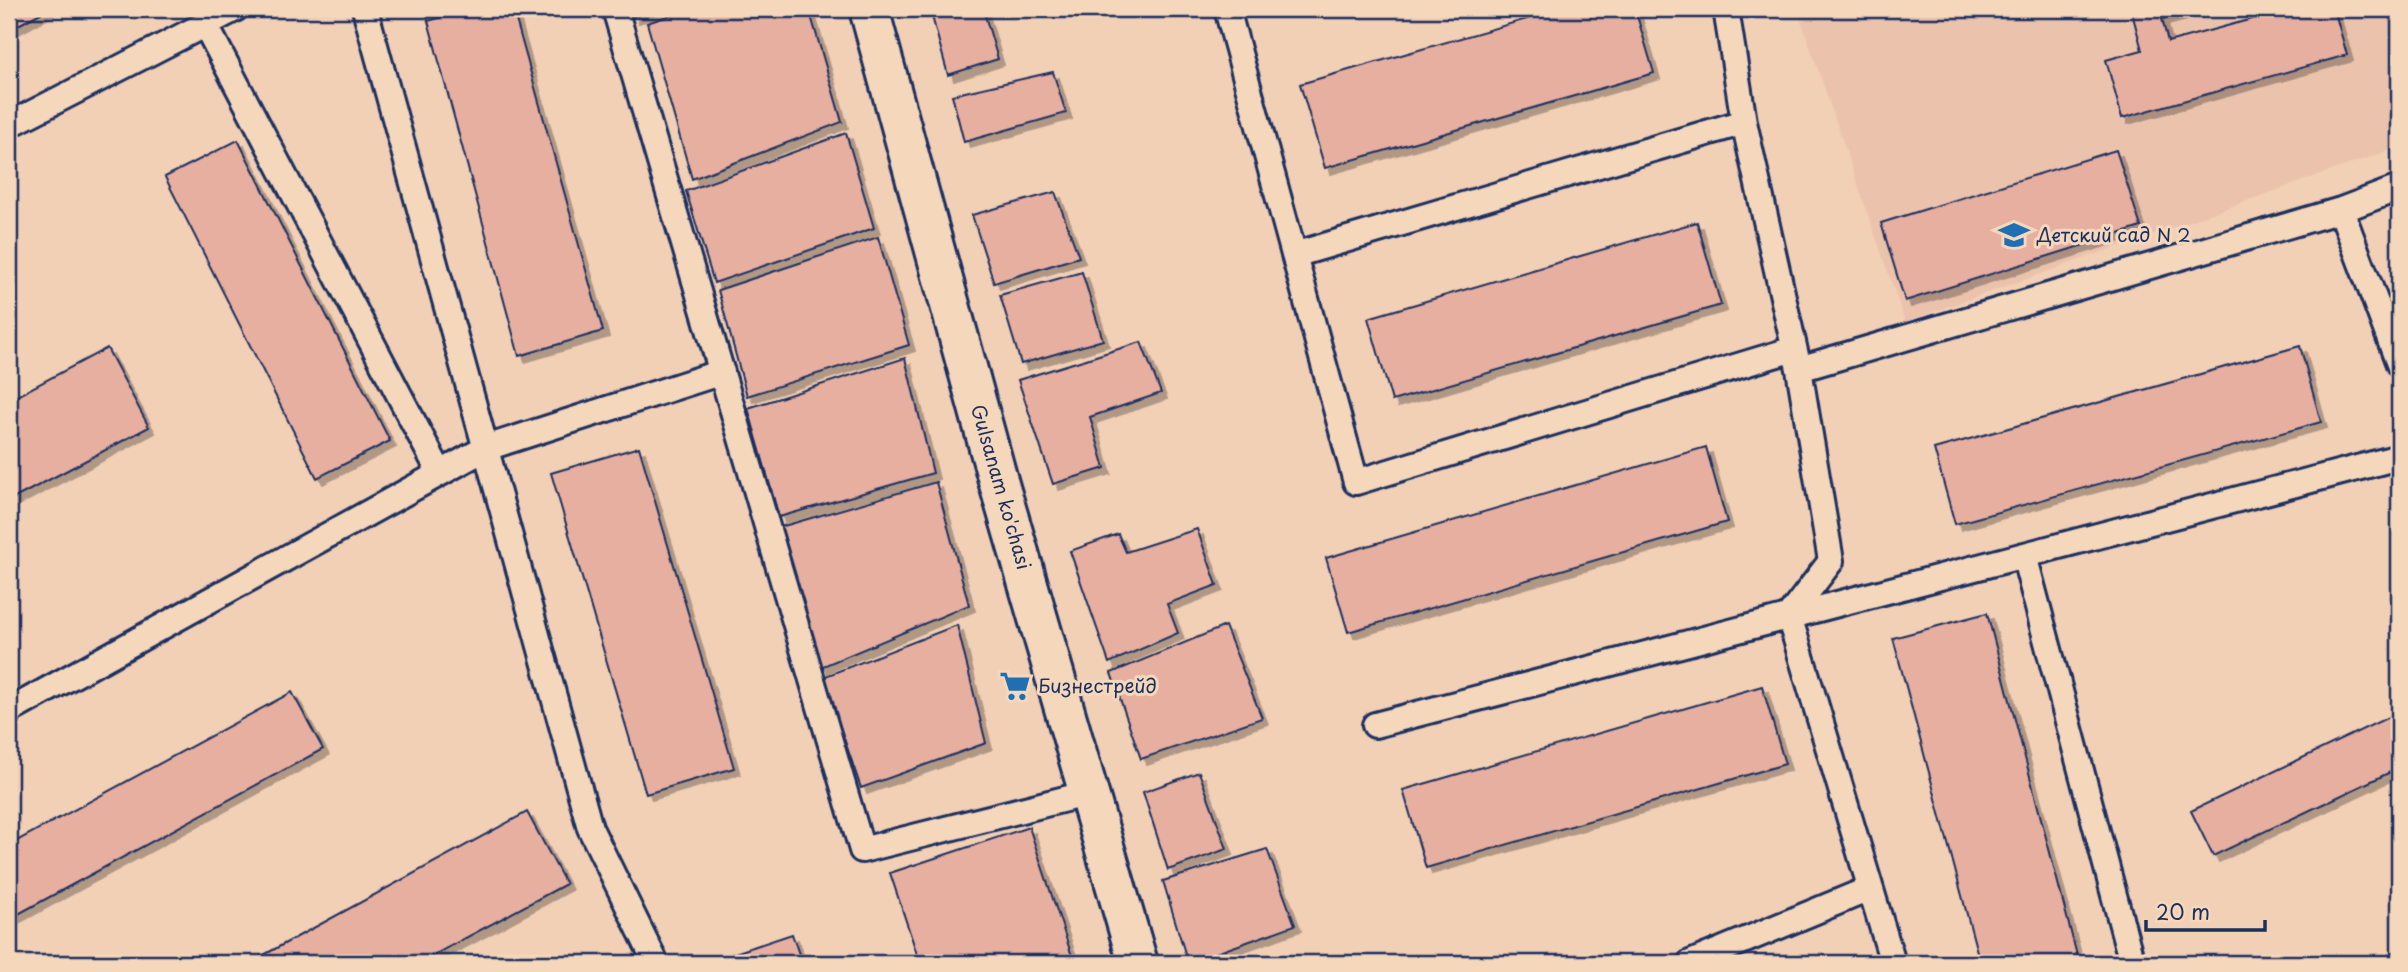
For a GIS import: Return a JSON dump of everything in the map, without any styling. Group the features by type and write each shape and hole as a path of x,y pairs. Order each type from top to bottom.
{"main road":[{"name":"Gulsanam ko'chasi","path":"869,9 999,484 1138,963"}],"lane":[{"path":"9,125 235,9"},
{"path":"365,9 590,828 656,963"},
{"path":"615,9 862,850 1089,793"},
{"path":"1227,9 1356,482 2341,210 2399,188"},
{"path":"1726,9 1744,122 1796,359 1831,561 1789,616"},
{"path":"205,24 440,473"},
{"path":"1294,255 1744,122"},
{"path":"2341,210 2399,363"},
{"path":"9,712 485,448 722,372"},
{"path":"1375,725 2399,457"},
{"path":"2024,555 2132,963"},
{"path":"1789,616 1893,963"},
{"path":"1690,963 1869,889"}],"shaded area":[{"name":"Детский сад N 2","path":"1797,9 2399,9 2399,147 1905,322"}],"building":[{"path":"9,9 48,9 9,30"},
{"path":"425,9 473,9 428,21"},
{"path":"473,9 513,9 603,331 519,356 428,21"},
{"path":"631,9 660,9 633,17"},
{"path":"690,9 809,9 842,122 692,179 647,23"},
{"path":"930,9 983,9 998,59 948,75"},
{"path":"1562,9 1635,9 1654,73 1325,168 1300,84"},
{"path":"2131,9 2180,9 2181,14 2162,19 2168,42 2289,9 2334,9 2347,55 2122,118 2106,60 2142,50"},
{"path":"1053,72 1066,113 964,142 952,95"},
{"path":"846,133 874,228 714,283 686,191"},
{"path":"238,140 390,441 317,478 165,177"},
{"path":"2116,150 2141,227 1905,301 1881,223"},
{"path":"1055,192 1079,257 994,283 972,215"},
{"path":"1697,222 1721,305 1392,401 1368,318"},
{"path":"878,237 909,345 747,396 718,290"},
{"path":"1082,272 1103,340 1021,364 1000,295"},
{"path":"1141,342 1161,393 1090,417 1105,468 1053,484 1018,380"},
{"path":"2300,346 2321,422 1955,524 1934,449"},
{"path":"107,348 149,427 9,501 9,400"},
{"path":"905,358 933,473 779,517 748,408"},
{"path":"639,447 734,768 646,794 551,473"},
{"path":"1706,447 1727,522 1348,632 1326,558"},
{"path":"936,482 969,605 821,667 780,527"},
{"path":"1197,529 1217,585 1167,604 1178,633 1109,663 1070,551 1118,534 1126,552"},
{"path":"1987,613 2079,963 1980,963 1893,638"},
{"path":"957,625 986,743 861,788 823,677"},
{"path":"1225,626 1262,718 1141,759 1111,673"},
{"path":"1762,686 1785,764 1426,868 1403,790"},
{"path":"292,692 323,749 9,919 9,845"},
{"path":"2399,712 2399,768 2213,856 2191,811"},
{"path":"1199,772 1227,849 1168,870 1143,792"},
{"path":"527,812 566,884 419,963 249,963"},
{"path":"1029,827 1072,956 1049,963 920,963 890,873"},
{"path":"1267,849 1295,925 1188,963 1163,881"},
{"path":"792,934 802,963 718,963 717,959"},
{"path":"2399,949 2399,963 2373,963"},
{"path":"1254,956 1257,963 1233,963"}],"place":[{"name":"Детский сад N 2","path":"2014,235"},
{"name":"Бизнестрейд","path":"1015,686"}]}
